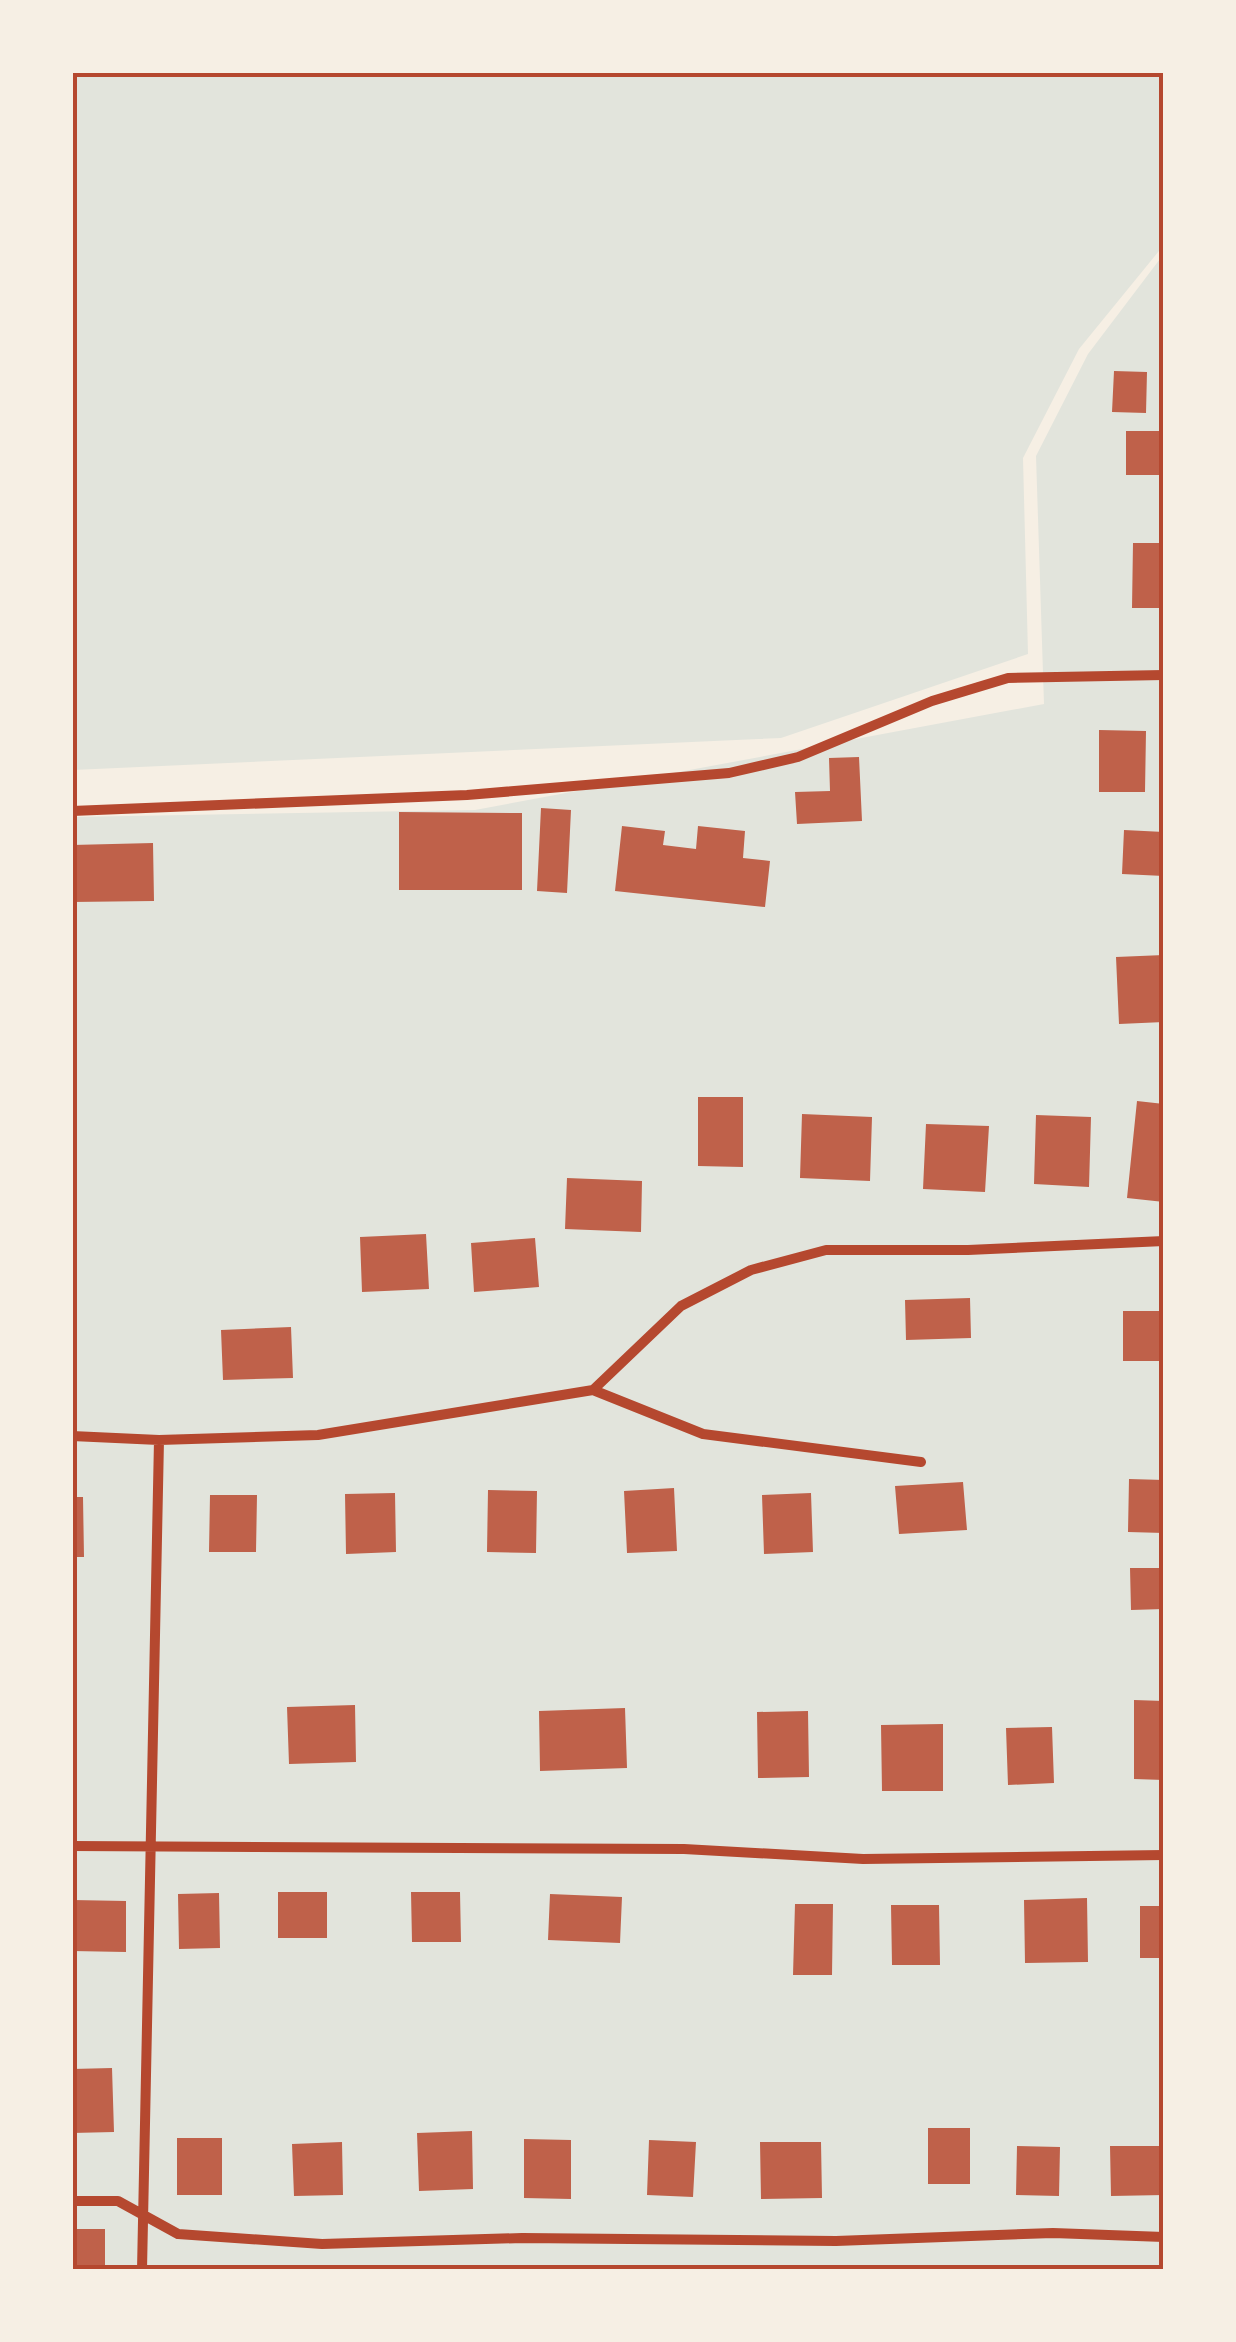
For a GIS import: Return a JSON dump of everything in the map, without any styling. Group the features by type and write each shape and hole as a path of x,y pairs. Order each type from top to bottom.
{"street":[{"path":"72,811 467,795 729,773 798,757 932,701 1008,678 1164,675"},
{"path":"593,1390 682,1306 784,1258 875,1246 968,1250 1164,1241"},
{"path":"72,1436 159,1440 318,1435 593,1390 703,1434 921,1462"},
{"path":"142,2270 159,1440"},
{"path":"72,1846 684,1849 863,1859 1164,1855"},
{"path":"72,2201 118,2202 143,2211 160,2227 178,2234 322,2244 506,2238 892,2240 1053,2233 1164,2237"}],"shaded area":[{"path":"72,73 1163,73 1163,246 1079,349 1023,458 1028,654 781,738 73,770"},
{"path":"1163,255 1163,2269 73,2269 72,817 475,810 1044,704 1036,456 1088,354"}],"building":[{"path":"1114,371 1147,372 1146,413 1112,412"},
{"path":"1126,431 1164,431 1164,475 1126,475"},
{"path":"1133,543 1164,543 1164,608 1132,608"},
{"path":"1099,730 1146,731 1145,792 1099,792"},
{"path":"859,757 862,821 797,824 795,792 830,791 829,758"},
{"path":"541,808 571,810 567,893 537,891"},
{"path":"399,812 522,813 522,890 399,890"},
{"path":"622,826 665,831 663,845 696,849 698,826 745,831 743,858 770,861 765,907 615,891"},
{"path":"1124,830 1164,832 1164,876 1122,874"},
{"path":"153,843 154,901 72,902 72,845"},
{"path":"1164,955 1164,1022 1119,1024 1116,957"},
{"path":"698,1097 743,1097 743,1167 698,1166"},
{"path":"1137,1101 1164,1104 1164,1202 1127,1198"},
{"path":"802,1114 872,1117 870,1181 800,1178"},
{"path":"1036,1115 1091,1117 1089,1187 1034,1184"},
{"path":"926,1124 989,1126 985,1192 923,1189"},
{"path":"567,1178 642,1181 641,1232 565,1229"},
{"path":"426,1234 429,1289 362,1292 360,1237"},
{"path":"535,1238 539,1287 474,1292 471,1243"},
{"path":"970,1298 971,1338 906,1340 905,1300"},
{"path":"1123,1311 1164,1311 1164,1361 1123,1361"},
{"path":"291,1327 293,1378 223,1380 221,1330"},
{"path":"1129,1479 1164,1480 1164,1533 1128,1532"},
{"path":"963,1482 967,1530 899,1534 895,1486"},
{"path":"674,1488 677,1551 627,1553 624,1491"},
{"path":"488,1490 537,1491 536,1553 487,1552"},
{"path":"395,1493 396,1552 346,1554 345,1494"},
{"path":"811,1493 813,1552 764,1554 762,1495"},
{"path":"210,1495 257,1495 256,1552 209,1552"},
{"path":"72,1497 83,1497 84,1557 72,1557"},
{"path":"1130,1568 1164,1568 1164,1609 1131,1610"},
{"path":"1134,1700 1164,1701 1164,1780 1134,1779"},
{"path":"355,1705 356,1762 289,1764 287,1707"},
{"path":"625,1708 627,1768 540,1771 539,1711"},
{"path":"808,1711 809,1777 758,1778 757,1712"},
{"path":"943,1724 943,1791 882,1791 881,1725"},
{"path":"1052,1727 1054,1783 1008,1785 1006,1728"},
{"path":"278,1892 327,1892 327,1938 278,1938"},
{"path":"411,1892 460,1892 461,1942 412,1942"},
{"path":"219,1893 220,1948 179,1949 178,1894"},
{"path":"550,1894 622,1897 620,1943 548,1940"},
{"path":"1087,1898 1088,1962 1025,1963 1024,1900"},
{"path":"72,1900 126,1901 126,1952 72,1951"},
{"path":"795,1904 833,1904 832,1975 793,1975"},
{"path":"891,1905 939,1905 940,1965 892,1965"},
{"path":"1140,1906 1164,1906 1164,1958 1140,1958"},
{"path":"112,2068 114,2132 72,2133 72,2069"},
{"path":"928,2128 970,2128 970,2184 928,2184"},
{"path":"472,2131 473,2189 419,2191 417,2133"},
{"path":"177,2138 222,2138 222,2195 177,2195"},
{"path":"524,2139 571,2140 571,2199 524,2198"},
{"path":"649,2140 696,2142 693,2197 647,2195"},
{"path":"342,2142 343,2195 294,2196 292,2144"},
{"path":"760,2142 821,2142 822,2198 761,2199"},
{"path":"1017,2146 1060,2147 1059,2196 1016,2195"},
{"path":"1110,2146 1164,2146 1164,2195 1111,2196"},
{"path":"72,2229 105,2229 105,2270 72,2270"}]}
